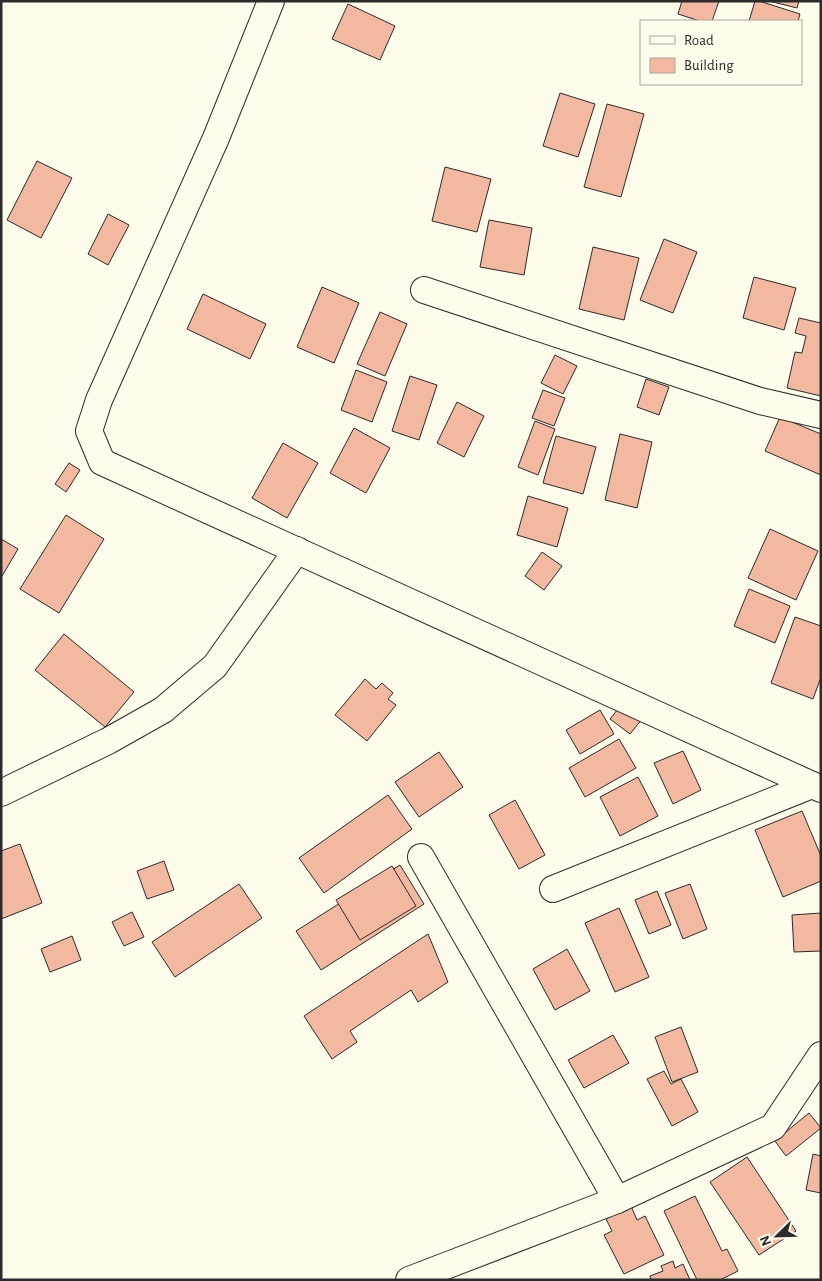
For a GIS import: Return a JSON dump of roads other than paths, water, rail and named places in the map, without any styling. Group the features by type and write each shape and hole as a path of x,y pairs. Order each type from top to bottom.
{"street":[{"path":"271,1 216,138 99,400 89,431 102,462 817,787"},
{"path":"424,290 760,401 821,415"},
{"path":"1,793 108,742 163,710 215,666 297,550"},
{"path":"553,888 817,787"},
{"path":"421,857 617,1200"},
{"path":"409,1280 617,1200 773,1128 821,1055"}]}
